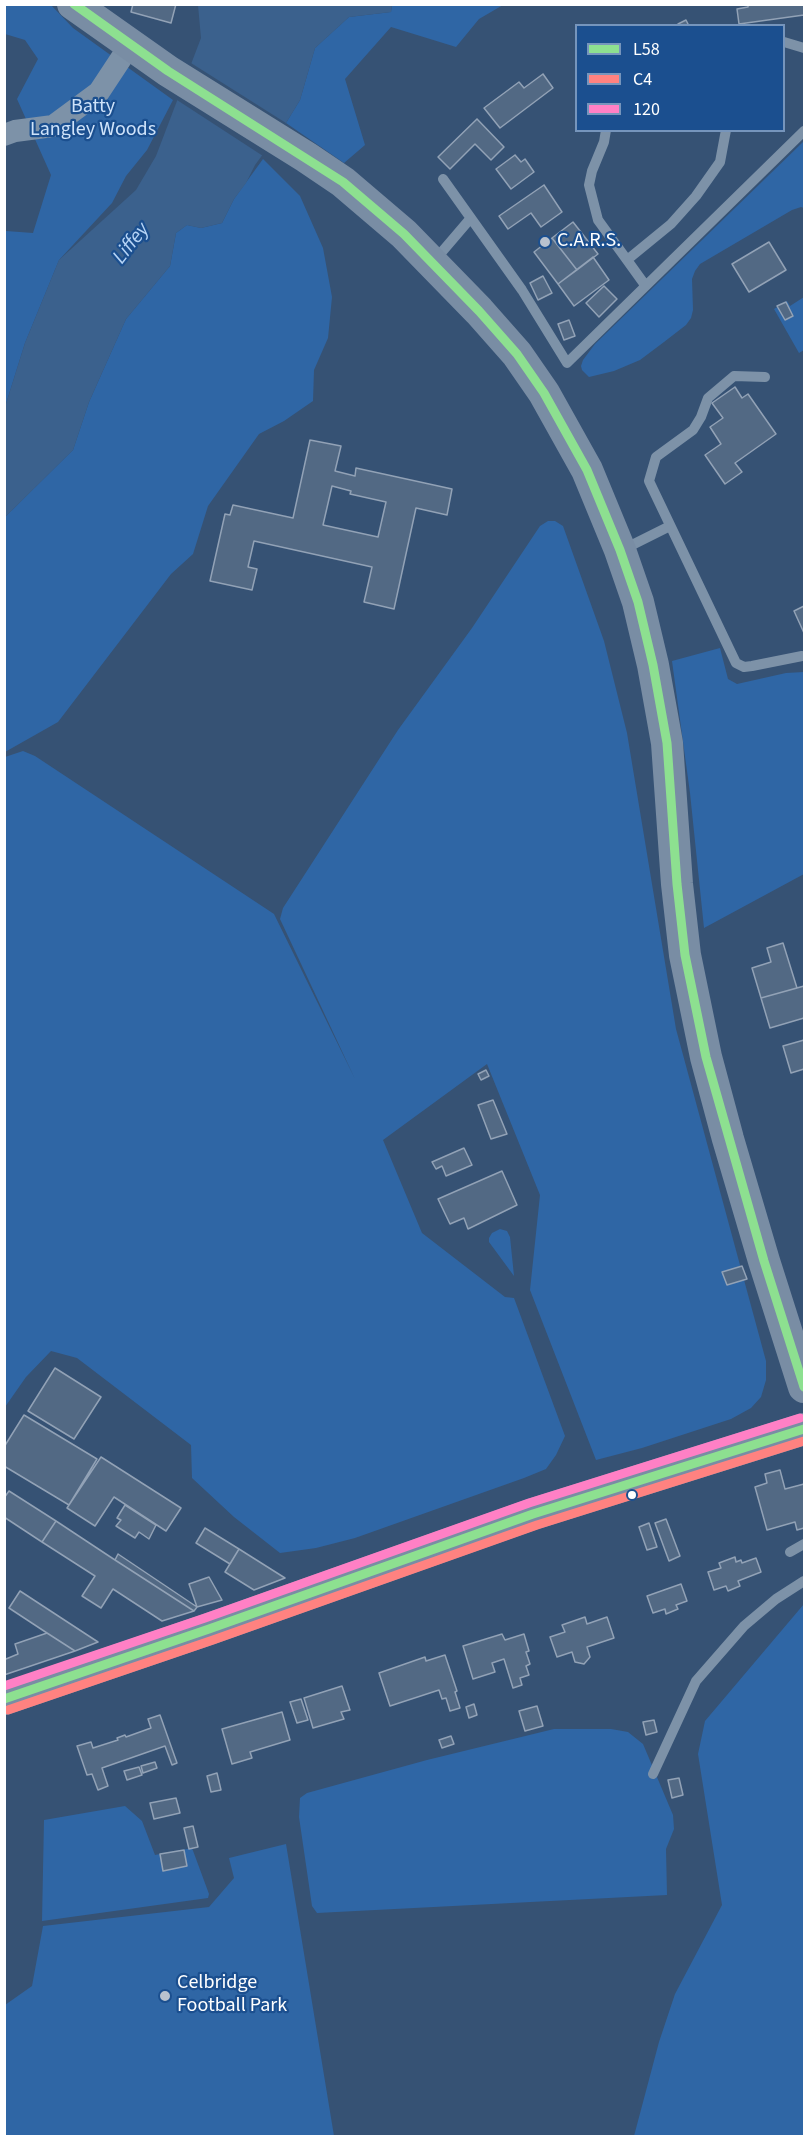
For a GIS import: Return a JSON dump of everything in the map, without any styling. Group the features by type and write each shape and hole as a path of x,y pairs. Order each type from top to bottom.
{"main road":[{"path":"73,4 168,71 306,157 343,182 372,206 433,262 504,338 544,393 587,470 620,550 638,602 646,634 667,743 677,884 692,993 728,1140 804,1387"},
{"path":"4,1699 533,1514 804,1430"}],"street":[{"path":"4,135 15,131 53,126 99,92 130,45"}],"lane":[{"path":"785,43 804,48"},
{"path":"443,179 522,290 567,363 804,131"},
{"path":"606,132 589,185 598,220 645,285"},
{"path":"627,260 671,224 696,196 720,162 726,132"},
{"path":"433,262 470,219"},
{"path":"765,377 734,376 708,398 693,430 656,457 649,481 736,663 744,667 802,656"},
{"path":"620,550 670,526"},
{"path":"790,1552 804,1544"},
{"path":"653,1774 696,1681 744,1626 776,1599 804,1581"}],"green space":[{"name":"Batty Langley Woods","path":"5,5 51,5 73,28 173,100 147,150 126,176 112,203 59,260 25,343 5,407 5,233 6,231 33,233 51,175 17,99 38,59 25,40 5,34"},
{"path":"392,5 503,5 479,19 456,47 391,27 345,79 365,145 344,163 286,123 300,100 315,48 349,17 391,12"},
{"path":"804,141 804,208 792,210 700,264 692,279 693,310 686,325 640,360 614,371 589,377 581,366 595,344"},
{"path":"263,159 300,196 323,248 332,297 328,338 314,370 313,401 284,421 259,434 208,506 193,554 171,574 58,722 5,752 5,517 73,450 89,402 126,319 170,266 176,233 187,225 201,228 222,223 234,199"},
{"path":"804,297 804,350 799,353 774,309 787,301 790,306"},
{"path":"548,521 555,521 563,526 604,641 627,733 676,1029 766,1361 766,1380 761,1397 751,1408 731,1419 642,1448 596,1460 530,1290 540,1195 487,1064 383,1140 422,1233 505,1297 514,1298 565,1436 546,1469 355,1538 316,1548 280,1553 234,1517 192,1478 191,1445 77,1358 51,1351 26,1377 5,1407 5,757 23,751 35,756 274,914 355,1079 280,919 283,908 398,730 472,628 540,526"},
{"path":"720,648 728,679 737,684 786,673 804,672 804,874 704,928 690,793 672,661"},
{"path":"500,1229 507,1231 510,1237 514,1276 489,1242 492,1233"},
{"path":"804,1604 804,2136 634,2136 659,2042 675,1994 722,1905 698,1754 705,1721"},
{"path":"554,1729 611,1729 628,1732 643,1744 673,1815 674,1829 666,1849 667,1895 317,1913 312,1906 299,1817 300,1798 307,1793 427,1760"},
{"path":"125,1806 142,1821 155,1855 192,1848 209,1894 208,1898 42,1921 44,1820"},
{"name":"Celbridge Football Park","path":"286,1844 334,2136 5,2136 5,2005 32,1986 43,1926 209,1907 234,1878 229,1858"}],"water":[{"name":"Liffey","path":"198,5 392,5 391,12 349,17 315,48 300,100 255,165 222,223 201,228 187,225 176,233 170,266 126,319 89,402 73,450 5,517 5,407 25,343 59,260 136,190 156,156 201,38"}],"pier":[{"path":"191,63 286,123 263,156 177,100"}],"building":[{"path":"133,4 176,4 171,23 131,12"},
{"path":"748,4 804,4 804,15 739,24 737,9 748,7"},
{"path":"543,74 553,88 500,128 484,108 519,82 524,88"},
{"path":"477,119 504,147 491,160 475,144 450,169 438,157"},
{"path":"515,155 521,162 525,159 534,172 511,189 496,169"},
{"path":"544,185 562,212 541,227 531,213 508,229 499,216"},
{"path":"573,222 598,254 577,270 552,238"},
{"path":"552,238 577,270 558,284 534,252"},
{"path":"769,242 786,270 749,292 732,264"},
{"path":"593,257 609,280 574,306 558,284"},
{"path":"543,276 552,293 538,300 530,283"},
{"path":"604,286 617,299 599,317 586,303"},
{"path":"786,302 793,316 785,320 777,306"},
{"path":"569,320 575,336 564,340 558,324"},
{"path":"735,387 742,398 748,394 776,434 735,463 742,472 725,484 705,455 721,444 710,427 723,418 712,403"},
{"path":"310,440 341,446 335,471 355,476 356,468 452,489 447,515 416,508 394,609 364,602 372,567 254,541 248,567 257,569 252,590 210,581 225,514 230,515 233,505 293,518","holes":["332,486 351,491 350,494 386,502 378,537 323,525"]},
{"path":"804,606 804,633 794,611"},
{"path":"783,943 797,988 761,998 752,968 771,962 767,948"},
{"path":"804,986 804,1018 770,1028 761,998"},
{"path":"804,1040 804,1069 791,1073 783,1046"},
{"path":"486,1070 489,1076 481,1080 478,1074"},
{"path":"493,1100 507,1134 491,1139 478,1105"},
{"path":"464,1148 472,1165 446,1176 442,1166 436,1169 432,1162"},
{"path":"502,1171 517,1205 468,1229 464,1218 450,1224 438,1199"},
{"path":"742,1266 747,1279 727,1285 722,1272"},
{"path":"55,1368 101,1397 74,1439 28,1411"},
{"path":"24,1415 97,1459 69,1505 4,1466 4,1447"},
{"path":"101,1457 181,1508 166,1531 114,1497 95,1526 67,1508"},
{"path":"780,1470 785,1489 804,1484 804,1528 797,1530 795,1522 767,1530 755,1487 767,1483 765,1474"},
{"path":"9,1491 56,1521 42,1542 4,1517 4,1498"},
{"path":"125,1505 156,1525 149,1539 139,1532 135,1538 116,1526 121,1520 117,1518"},
{"path":"666,1519 680,1556 669,1561 655,1523"},
{"path":"56,1521 194,1611 162,1621 113,1589 101,1608 82,1596 95,1576 42,1542"},
{"path":"649,1523 657,1547 647,1550 639,1527"},
{"path":"205,1528 239,1549 230,1564 196,1543"},
{"path":"239,1549 285,1578 254,1590 225,1572"},
{"path":"118,1554 197,1607 194,1611 115,1560"},
{"path":"735,1557 736,1562 741,1560 742,1563 756,1558 761,1572 738,1581 740,1586 728,1591 726,1586 714,1590 708,1572 721,1568 719,1563"},
{"path":"209,1577 222,1600 197,1607 189,1584"},
{"path":"681,1584 687,1601 676,1605 678,1609 666,1614 665,1609 653,1613 647,1596"},
{"path":"20,1591 98,1642 75,1651 47,1633 9,1608"},
{"path":"585,1617 587,1624 607,1617 614,1638 587,1647 590,1657 584,1664 575,1662 572,1652 557,1657 550,1637 565,1632 562,1625"},
{"path":"47,1633 75,1651 4,1675 4,1656 6,1659 18,1654 15,1644"},
{"path":"502,1634 505,1640 524,1634 529,1651 526,1652 530,1664 526,1666 529,1675 520,1678 522,1685 513,1688 504,1659 492,1663 495,1672 473,1679 463,1646"},
{"path":"445,1655 460,1708 450,1711 446,1698 442,1699 439,1690 390,1706 379,1673 425,1657 426,1661"},
{"path":"342,1686 350,1710 341,1712 344,1719 313,1728 304,1698"},
{"path":"301,1699 308,1720 297,1723 290,1702"},
{"path":"474,1704 477,1715 469,1718 466,1707"},
{"path":"537,1706 543,1726 525,1731 519,1711"},
{"path":"282,1712 290,1740 250,1752 252,1758 232,1764 222,1729"},
{"path":"160,1715 177,1763 172,1765 165,1746 102,1768 108,1786 98,1790 92,1774 87,1775 77,1746 91,1742 93,1748 118,1740 117,1738 125,1735 126,1737 151,1728 148,1719"},
{"path":"654,1720 657,1732 646,1735 643,1722"},
{"path":"451,1736 454,1744 442,1748 439,1740"},
{"path":"155,1762 157,1768 143,1773 141,1766"},
{"path":"139,1767 142,1775 127,1780 124,1771"},
{"path":"217,1773 221,1790 211,1792 207,1776"},
{"path":"679,1778 683,1795 672,1798 668,1780"},
{"path":"176,1798 180,1813 154,1819 150,1803"},
{"path":"193,1826 198,1847 189,1849 184,1828"},
{"path":"184,1850 187,1866 163,1871 160,1854"}],"transit line":[{"name":"L58","path":"74,4 168,71 343,182 404,234 479,311 517,354 544,393 587,470 620,550 638,602 653,665 667,743 677,884 685,955 706,1057 764,1261 804,1387"},
{"name":"120","path":"4,1686 205,1618 529,1503 800,1418"},
{"name":"L58","path":"4,1699 533,1514 804,1429"},
{"name":"C4","path":"8,1710 537,1525 804,1441"}],"place":[{"name":"C.A.R.S.","path":"545,242"},
{"name":"Celbridge Football Park","path":"165,1996"}]}
